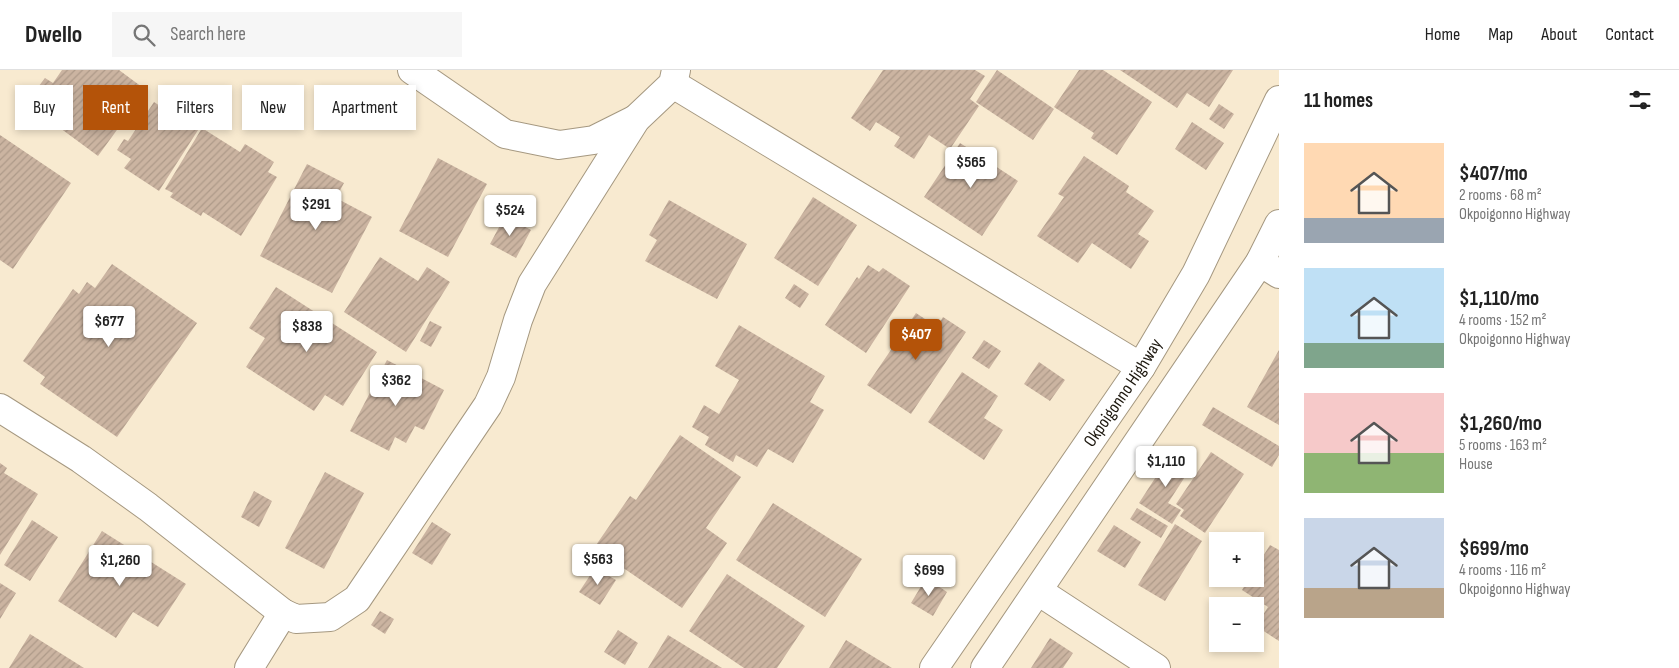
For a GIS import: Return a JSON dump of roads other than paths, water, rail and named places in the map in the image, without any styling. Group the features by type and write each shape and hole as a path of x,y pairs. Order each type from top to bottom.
{"street":[{"path":"412,70 506,134 559,145 594,140 636,119"},
{"path":"0,408 81,459 141,502 283,613 296,619 330,617 356,599 488,405 501,377 518,320 532,284 636,119 674,77 1141,367"},
{"name":"Okpoigonno Highway","path":"934,668 1141,367 1196,274 1279,100"},
{"path":"985,668 1038,591 1270,268 1279,224"},
{"path":"1038,591 1156,668"},
{"path":"249,668 283,613"}]}
